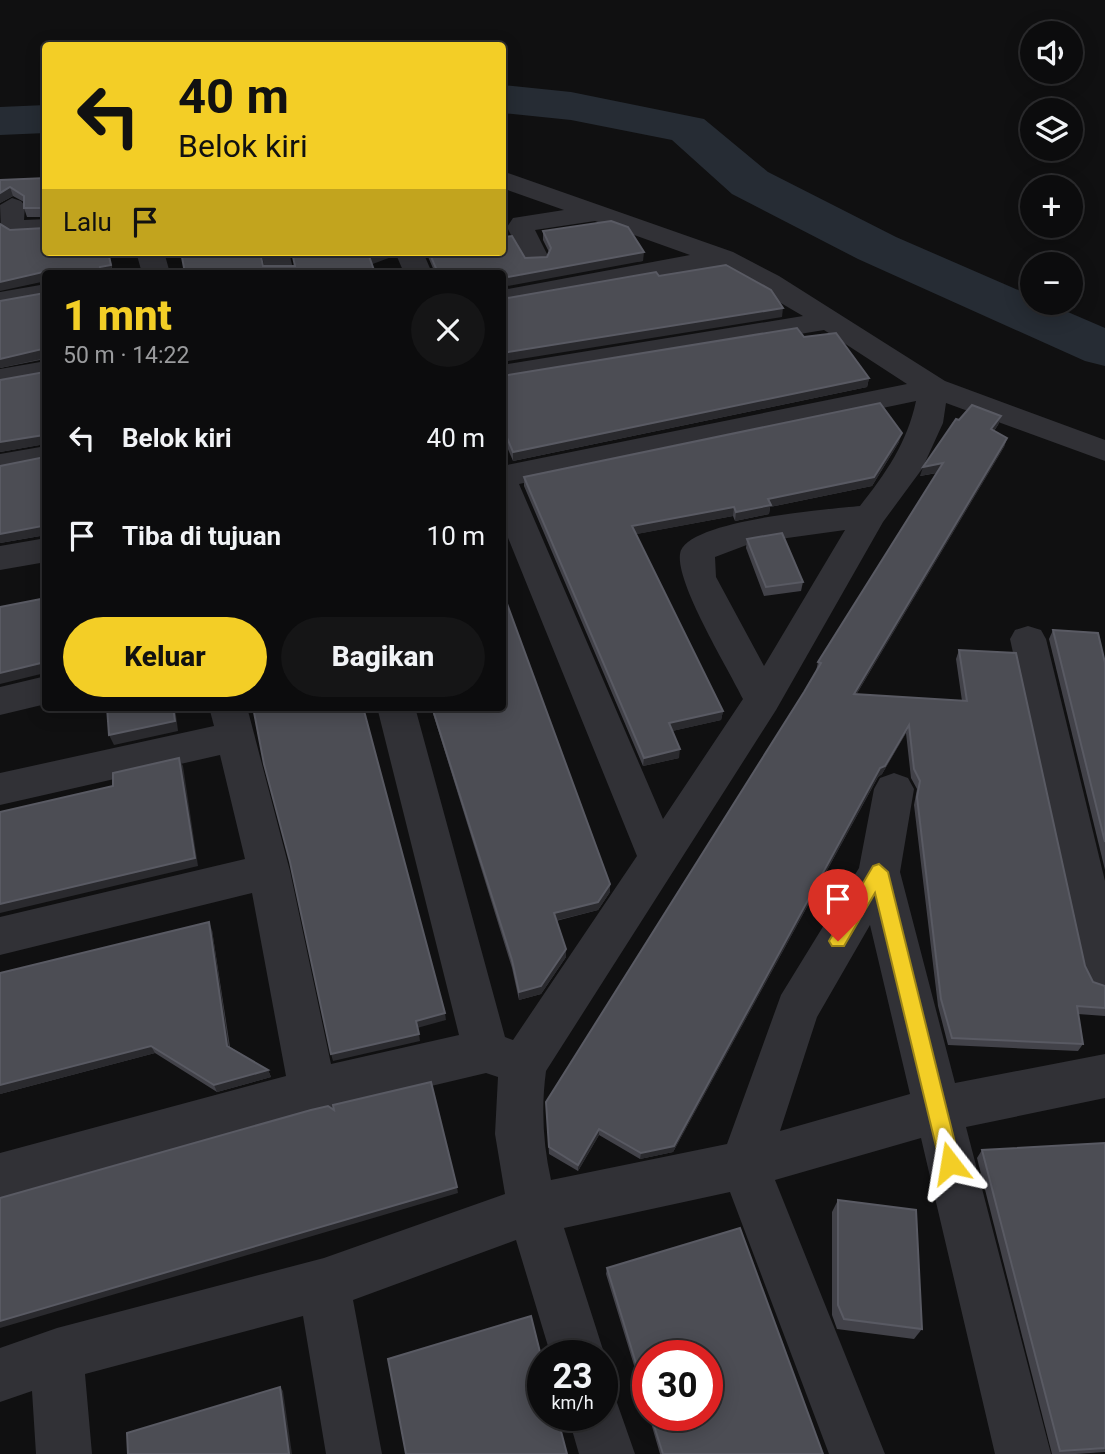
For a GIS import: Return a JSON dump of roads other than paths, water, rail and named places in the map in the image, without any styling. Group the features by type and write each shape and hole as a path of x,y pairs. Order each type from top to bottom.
{"street":[{"path":"506,180 723,258 769,282 934,388 1105,451"},
{"path":"12,206 10,225 14,228 42,227"},
{"path":"536,258 520,227 522,224 597,214"},
{"path":"506,297 723,258"},
{"path":"0,300 42,293"},
{"path":"506,373 827,321"},
{"path":"0,378 42,371"},
{"path":"506,476 934,388"},
{"path":"0,1178 313,1091 505,1058 659,859 763,700 870,516 901,478 915,453 927,423 934,388"},
{"path":"0,464 42,457"},
{"path":"506,492 659,859"},
{"path":"763,700 699,577 697,552 704,546 731,536 870,516"},
{"path":"0,558 42,551"},
{"path":"1028,639 1105,973"},
{"path":"0,701 42,691"},
{"path":"397,711 505,1058 518,1087 518,1125 534,1209 573,1340"},
{"path":"0,789 230,722 269,872 313,1091"},
{"path":"857,1454 744,1165 797,1010 879,872 894,789"},
{"path":"0,936 269,872"},
{"path":"879,872 1023,1454"},
{"path":"0,1375 57,1355 324,1284 534,1209 744,1165 937,1110 1105,1076"},
{"path":"324,1284 354,1454"},
{"path":"57,1355 64,1454"},
{"path":"600,1431 607,1454"}],"waterway":[{"path":"506,99 571,106 687,129 750,183 877,248 1105,349"},
{"path":"0,121 42,119"}]}
